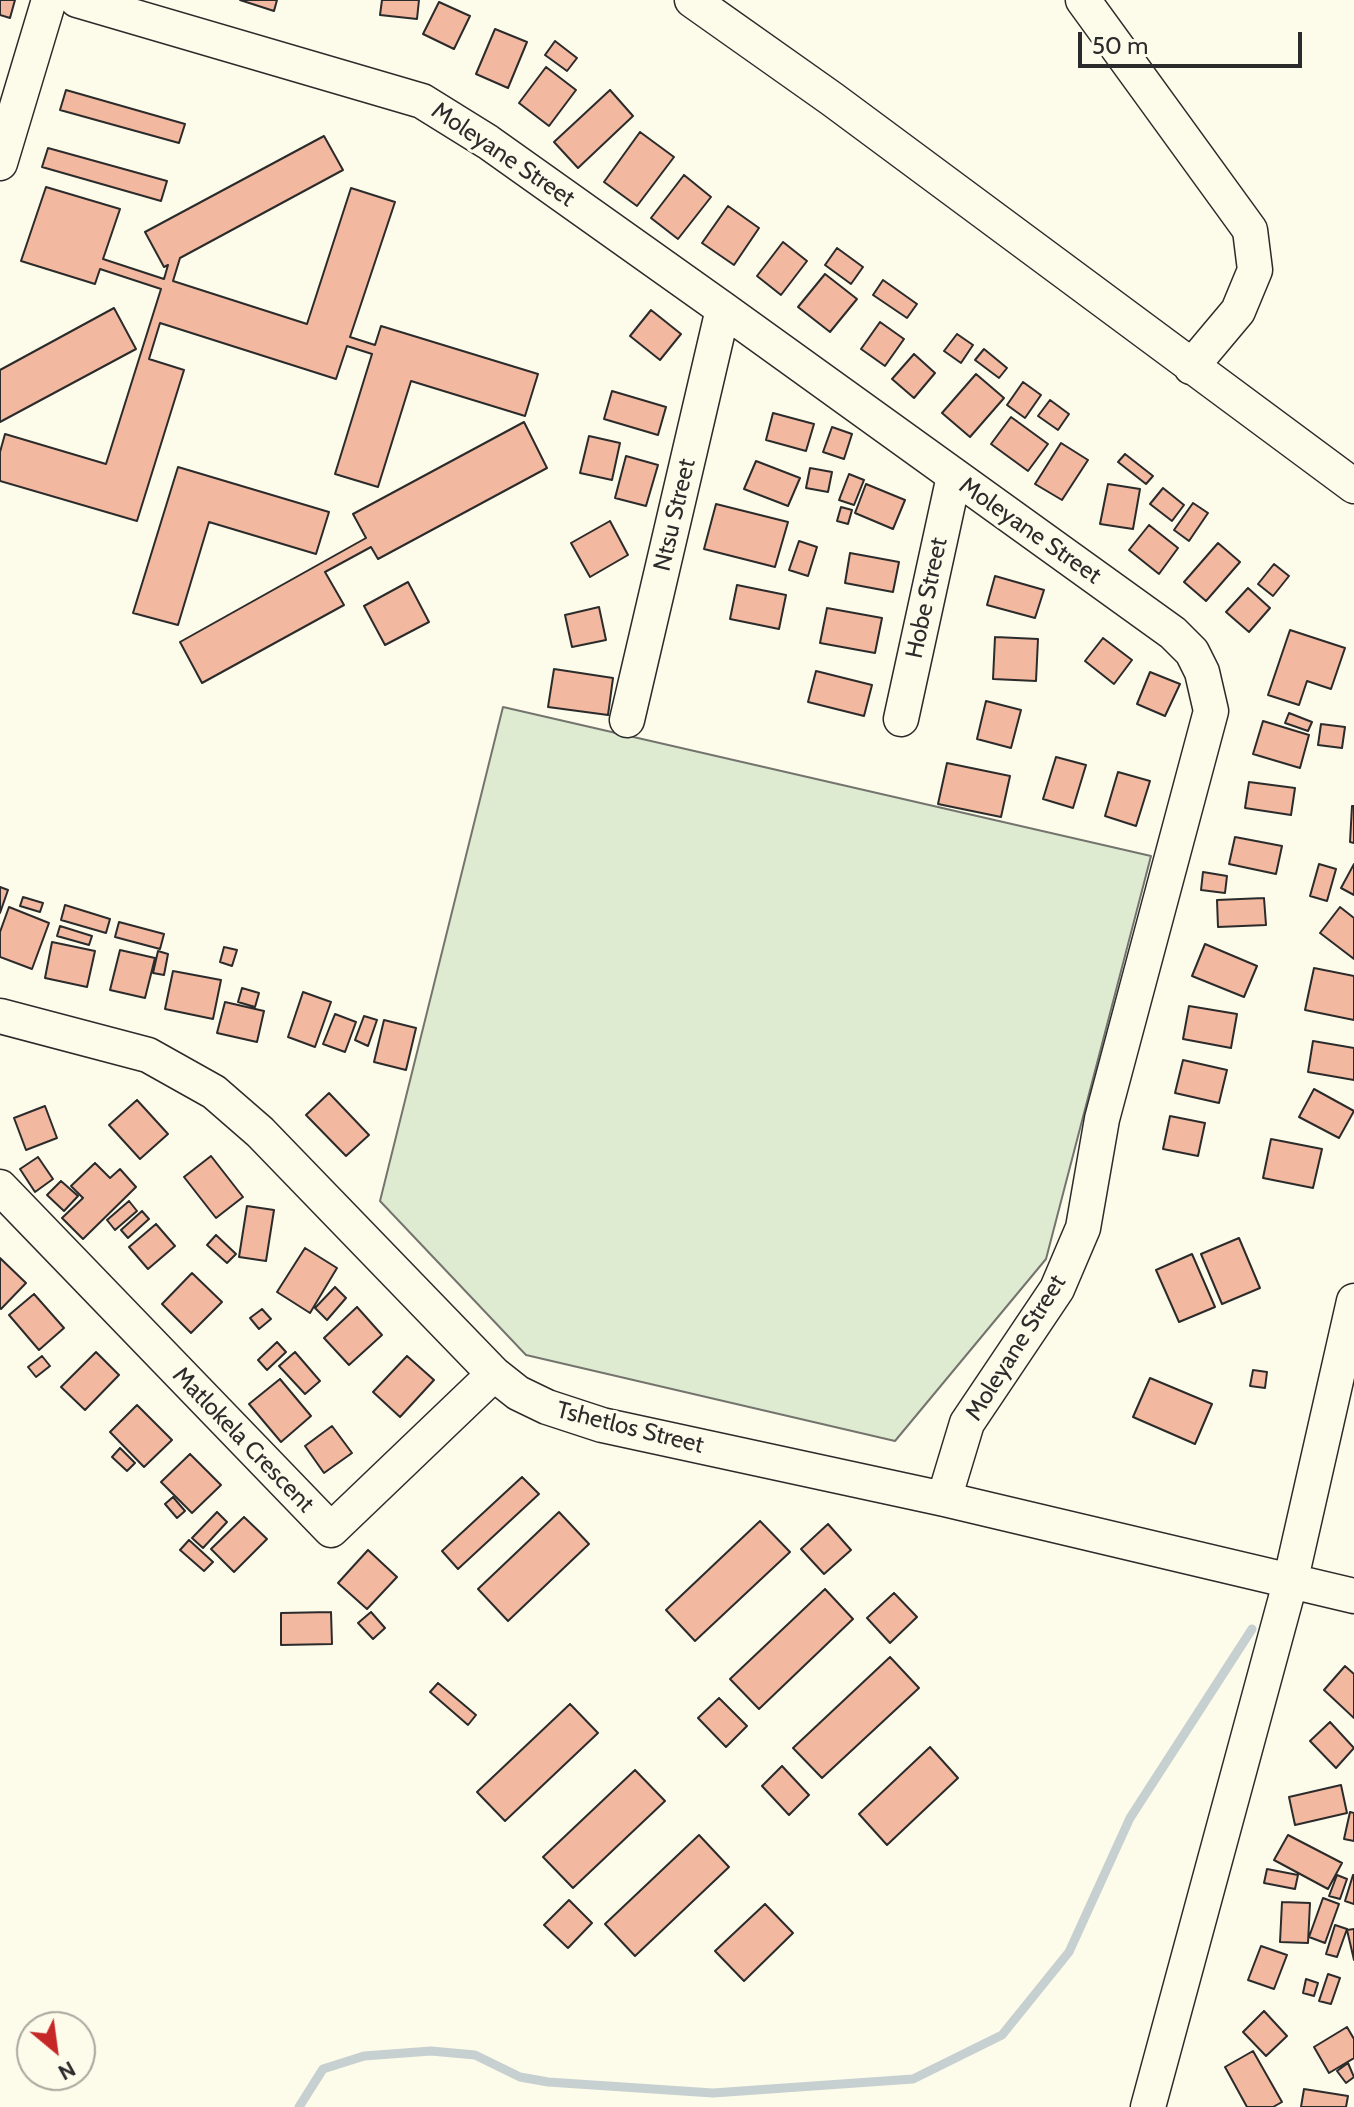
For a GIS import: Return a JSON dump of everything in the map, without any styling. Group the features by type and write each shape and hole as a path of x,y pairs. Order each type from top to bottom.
{"street":[{"path":"0,163 49,0"},
{"name":"Moleyane Street","path":"77,0 422,101 488,142 723,309 1173,633 1192,652 1202,672 1211,711 1102,1119 1083,1228 1057,1289 967,1423 944,1499"},
{"path":"692,0 832,99 1354,486"},
{"path":"1083,0 1250,230 1255,270 1238,311 1191,367"},
{"name":"Ntsu Street","path":"627,720 723,309"},
{"name":"Hobe Street","path":"901,719 954,476"},
{"name":"Tshetlos Street","path":"0,1016 148,1055 214,1092 260,1132 494,1374 518,1393 547,1407 602,1425 944,1499 1354,1596"},
{"name":"Matlokela Crescent","path":"0,1187 331,1530 494,1374"},
{"path":"1148,2107 1290,1583 1354,1301"}],"green space":[{"path":"503,707 1151,856 1046,1259 895,1441 526,1355 380,1201"}],"building":[{"path":"0,0 15,0 10,18 0,15"},
{"path":"240,0 277,0 274,11"},
{"path":"382,0 419,0 417,19 380,15"},
{"path":"439,2 470,16 454,49 423,34"},
{"path":"495,29 527,42 508,88 476,74"},
{"path":"555,41 577,58 567,71 545,55"},
{"path":"546,67 576,90 549,126 519,103"},
{"path":"66,90 185,124 179,143 60,110"},
{"path":"610,90 633,116 578,168 554,142"},
{"path":"640,132 674,157 637,206 604,182"},
{"path":"324,136 343,170 180,258 173,281 307,324 351,188 395,202 350,337 375,345 381,326 538,374 525,416 411,381 378,487 335,474 372,354 347,346 336,379 160,323 149,359 184,370 137,521 0,481 0,452 5,434 106,464 161,289 100,269 95,284 21,261 46,187 120,209 103,259 164,279 168,265 164,267 145,232"},
{"path":"48,148 167,181 161,201 42,167"},
{"path":"684,175 711,197 678,239 651,218"},
{"path":"728,206 759,228 734,265 702,243"},
{"path":"783,242 807,261 781,295 757,276"},
{"path":"837,248 863,267 851,284 825,265"},
{"path":"825,274 857,299 830,332 798,307"},
{"path":"883,280 917,304 907,318 873,295"},
{"path":"114,308 136,349 0,422 0,370"},
{"path":"651,310 681,334 660,360 630,336"},
{"path":"880,322 904,339 885,366 861,349"},
{"path":"957,334 973,345 961,363 944,351"},
{"path":"984,349 1007,368 999,378 975,360"},
{"path":"914,354 935,373 914,398 892,379"},
{"path":"976,374 1004,398 970,437 942,413"},
{"path":"1023,382 1041,395 1025,418 1007,405"},
{"path":"612,391 666,407 658,435 604,419"},
{"path":"1050,400 1069,414 1058,430 1038,416"},
{"path":"773,413 814,424 806,451 766,440"},
{"path":"1011,417 1048,444 1028,471 991,444"},
{"path":"524,422 547,468 378,559 371,547 325,572 344,605 202,683 180,642 366,538 353,514"},
{"path":"832,427 852,434 844,459 823,452"},
{"path":"589,436 620,443 612,480 580,473"},
{"path":"1061,443 1088,460 1062,500 1035,484"},
{"path":"1125,454 1153,476 1146,484 1118,462"},
{"path":"626,456 658,465 646,506 615,498"},
{"path":"756,461 800,478 788,506 744,489"},
{"path":"178,467 329,512 316,554 209,522 178,625 133,613"},
{"path":"810,468 832,472 828,492 806,488"},
{"path":"849,474 864,480 854,505 839,500"},
{"path":"866,484 905,500 893,529 855,513"},
{"path":"1108,484 1140,489 1133,529 1100,524"},
{"path":"1163,488 1184,505 1172,521 1150,504"},
{"path":"1193,503 1208,513 1189,541 1174,530"},
{"path":"716,504 788,522 775,567 704,549"},
{"path":"841,507 852,510 848,524 837,521"},
{"path":"610,521 628,555 590,577 571,543"},
{"path":"1149,525 1178,548 1159,574 1129,550"},
{"path":"799,541 817,547 808,576 789,570"},
{"path":"1218,543 1240,562 1206,601 1184,582"},
{"path":"850,553 899,562 893,592 845,583"},
{"path":"1274,564 1289,576 1273,596 1258,584"},
{"path":"995,576 1044,590 1035,618 987,605"},
{"path":"408,582 429,622 385,645 364,606"},
{"path":"737,585 786,595 779,629 730,619"},
{"path":"1248,588 1270,608 1249,632 1226,612"},
{"path":"599,607 606,640 572,647 565,615"},
{"path":"827,608 882,618 875,653 820,643"},
{"path":"1290,630 1345,648 1331,689 1307,681 1299,705 1268,695"},
{"path":"995,637 1038,639 1036,681 993,679"},
{"path":"1103,638 1132,660 1114,684 1085,661"},
{"path":"554,669 613,678 608,715 548,707"},
{"path":"816,671 872,685 864,716 808,702"},
{"path":"1150,672 1180,684 1165,716 1137,704"},
{"path":"986,701 1021,710 1011,748 977,739"},
{"path":"1289,713 1312,722 1308,731 1285,723"},
{"path":"1263,721 1309,735 1300,768 1253,754"},
{"path":"1321,724 1345,727 1342,748 1318,745"},
{"path":"1056,757 1086,765 1073,808 1043,799"},
{"path":"947,763 1010,776 1001,817 938,804"},
{"path":"1118,772 1150,781 1136,826 1105,816"},
{"path":"1249,782 1295,788 1291,815 1245,808"},
{"path":"1354,806 1354,843 1350,842"},
{"path":"1235,837 1282,846 1276,874 1229,864"},
{"path":"1319,864 1336,869 1327,901 1310,896"},
{"path":"1354,864 1354,895 1341,888"},
{"path":"1203,872 1227,876 1225,893 1201,890"},
{"path":"0,887 8,890 0,913"},
{"path":"23,897 43,903 40,912 20,906"},
{"path":"1264,898 1266,925 1218,927 1217,900"},
{"path":"65,905 110,919 106,933 61,920"},
{"path":"9,907 49,923 32,969 0,957 0,932"},
{"path":"1340,907 1354,918 1354,959 1320,933"},
{"path":"119,922 164,934 160,949 115,937"},
{"path":"60,926 92,936 89,945 57,936"},
{"path":"52,942 95,951 87,987 45,978"},
{"path":"1205,944 1257,966 1244,997 1192,976"},
{"path":"224,947 237,950 232,966 220,962"},
{"path":"120,950 155,958 145,998 110,990"},
{"path":"158,951 168,954 164,975 153,973"},
{"path":"1314,968 1354,976 1354,1020 1305,1010"},
{"path":"173,971 221,980 213,1019 165,1009"},
{"path":"242,988 259,993 255,1007 238,1002"},
{"path":"303,992 331,1002 315,1047 288,1037"},
{"path":"225,1002 264,1011 257,1042 217,1033"},
{"path":"1189,1006 1237,1014 1231,1048 1183,1039"},
{"path":"335,1014 356,1022 345,1052 323,1044"},
{"path":"364,1016 377,1020 368,1046 355,1040"},
{"path":"384,1020 416,1028 406,1070 374,1062"},
{"path":"1313,1041 1354,1048 1354,1080 1308,1072"},
{"path":"1183,1060 1227,1070 1219,1103 1175,1093"},
{"path":"1314,1089 1354,1111 1339,1138 1299,1117"},
{"path":"329,1093 369,1135 346,1156 306,1115"},
{"path":"137,1100 168,1134 140,1159 109,1125"},
{"path":"45,1106 57,1138 26,1150 14,1118"},
{"path":"1170,1116 1205,1123 1198,1156 1163,1149"},
{"path":"1271,1139 1322,1149 1313,1188 1263,1178"},
{"path":"211,1156 243,1197 216,1218 184,1177"},
{"path":"38,1157 53,1179 35,1192 20,1169"},
{"path":"95,1163 110,1178 120,1169 136,1187 83,1239 62,1218 83,1198 71,1186"},
{"path":"61,1181 78,1196 64,1211 47,1195"},
{"path":"129,1201 137,1211 115,1230 107,1220"},
{"path":"247,1206 274,1210 266,1261 239,1257"},
{"path":"142,1211 149,1219 128,1238 121,1230"},
{"path":"156,1224 175,1246 148,1269 129,1247"},
{"path":"216,1235 236,1254 227,1263 207,1245"},
{"path":"1239,1238 1260,1288 1222,1304 1201,1254"},
{"path":"305,1248 337,1268 310,1313 277,1292"},
{"path":"1192,1254 1215,1307 1179,1322 1156,1270"},
{"path":"0,1258 26,1283 1,1309 0,1307"},
{"path":"192,1273 222,1302 191,1333 162,1304"},
{"path":"335,1287 346,1298 327,1320 315,1308"},
{"path":"34,1294 64,1328 39,1350 9,1315"},
{"path":"357,1307 382,1335 349,1365 324,1338"},
{"path":"262,1309 271,1319 259,1329 250,1318"},
{"path":"277,1342 286,1352 267,1370 258,1360"},
{"path":"96,1352 119,1375 85,1410 61,1387"},
{"path":"295,1352 320,1381 305,1394 279,1366"},
{"path":"42,1356 50,1366 36,1377 28,1367"},
{"path":"407,1356 434,1380 400,1417 373,1392"},
{"path":"1253,1370 1267,1372 1265,1388 1250,1386"},
{"path":"1150,1378 1212,1404 1195,1444 1133,1417"},
{"path":"280,1379 311,1416 281,1442 249,1404"},
{"path":"137,1405 172,1440 144,1467 110,1432"},
{"path":"332,1426 352,1453 324,1473 305,1446"},
{"path":"120,1448 135,1463 127,1471 112,1457"},
{"path":"190,1454 221,1485 192,1513 161,1482"},
{"path":"522,1477 539,1494 458,1569 442,1551"},
{"path":"173,1497 185,1511 177,1518 165,1504"},
{"path":"217,1512 227,1522 203,1548 192,1538"},
{"path":"559,1512 589,1544 508,1621 478,1589"},
{"path":"244,1517 267,1539 234,1572 211,1549"},
{"path":"760,1521 790,1552 695,1641 666,1610"},
{"path":"828,1524 851,1550 824,1574 801,1549"},
{"path":"189,1540 213,1562 204,1571 180,1550"},
{"path":"368,1550 397,1577 367,1609 338,1583"},
{"path":"825,1589 853,1619 759,1709 730,1679"},
{"path":"894,1593 917,1617 890,1643 867,1618"},
{"path":"331,1612 332,1644 281,1645 281,1613"},
{"path":"371,1612 385,1628 373,1639 358,1623"},
{"path":"890,1657 919,1688 822,1778 793,1748"},
{"path":"1345,1666 1354,1674 1354,1718 1324,1690"},
{"path":"438,1683 476,1715 468,1725 430,1692"},
{"path":"719,1698 747,1726 726,1747 698,1718"},
{"path":"570,1704 598,1733 505,1821 477,1792"},
{"path":"1330,1722 1354,1748 1336,1768 1310,1741"},
{"path":"930,1747 958,1778 887,1845 859,1814"},
{"path":"782,1766 809,1795 789,1815 762,1786"},
{"path":"635,1770 665,1801 573,1888 543,1857"},
{"path":"1341,1785 1347,1813 1295,1825 1289,1797"},
{"path":"1350,1812 1354,1813 1354,1841 1344,1839"},
{"path":"699,1835 729,1867 635,1956 605,1924"},
{"path":"1288,1835 1342,1863 1328,1889 1274,1860"},
{"path":"1267,1869 1298,1875 1295,1889 1264,1883"},
{"path":"1337,1875 1347,1879 1340,1899 1329,1896"},
{"path":"1354,1875 1354,1904 1345,1901"},
{"path":"1323,1898 1339,1904 1325,1943 1309,1937"},
{"path":"569,1900 592,1923 568,1948 544,1925"},
{"path":"1282,1902 1310,1903 1308,1943 1280,1942"},
{"path":"765,1904 793,1933 744,1981 715,1951"},
{"path":"1335,1925 1347,1929 1337,1957 1326,1954"},
{"path":"1354,1929 1354,1960 1347,1930"},
{"path":"1261,1946 1287,1955 1274,1989 1248,1980"},
{"path":"1328,1974 1340,1978 1331,2004 1319,2001"},
{"path":"1306,1979 1318,1983 1314,1996 1303,1993"},
{"path":"1264,2011 1287,2036 1266,2056 1243,2032"},
{"path":"1347,2027 1354,2039 1354,2058 1329,2073 1314,2047"},
{"path":"1253,2051 1282,2102 1273,2107 1247,2107 1225,2067"},
{"path":"1348,2063 1354,2077 1346,2083 1337,2071"},
{"path":"1304,2089 1348,2096 1346,2107 1301,2107"}],"waterway":[{"path":"299,2107 323,2069 364,2056 431,2051 475,2055 520,2077 548,2082 713,2093 913,2079 1002,2035 1069,1952 1130,1818 1252,1629"}]}
